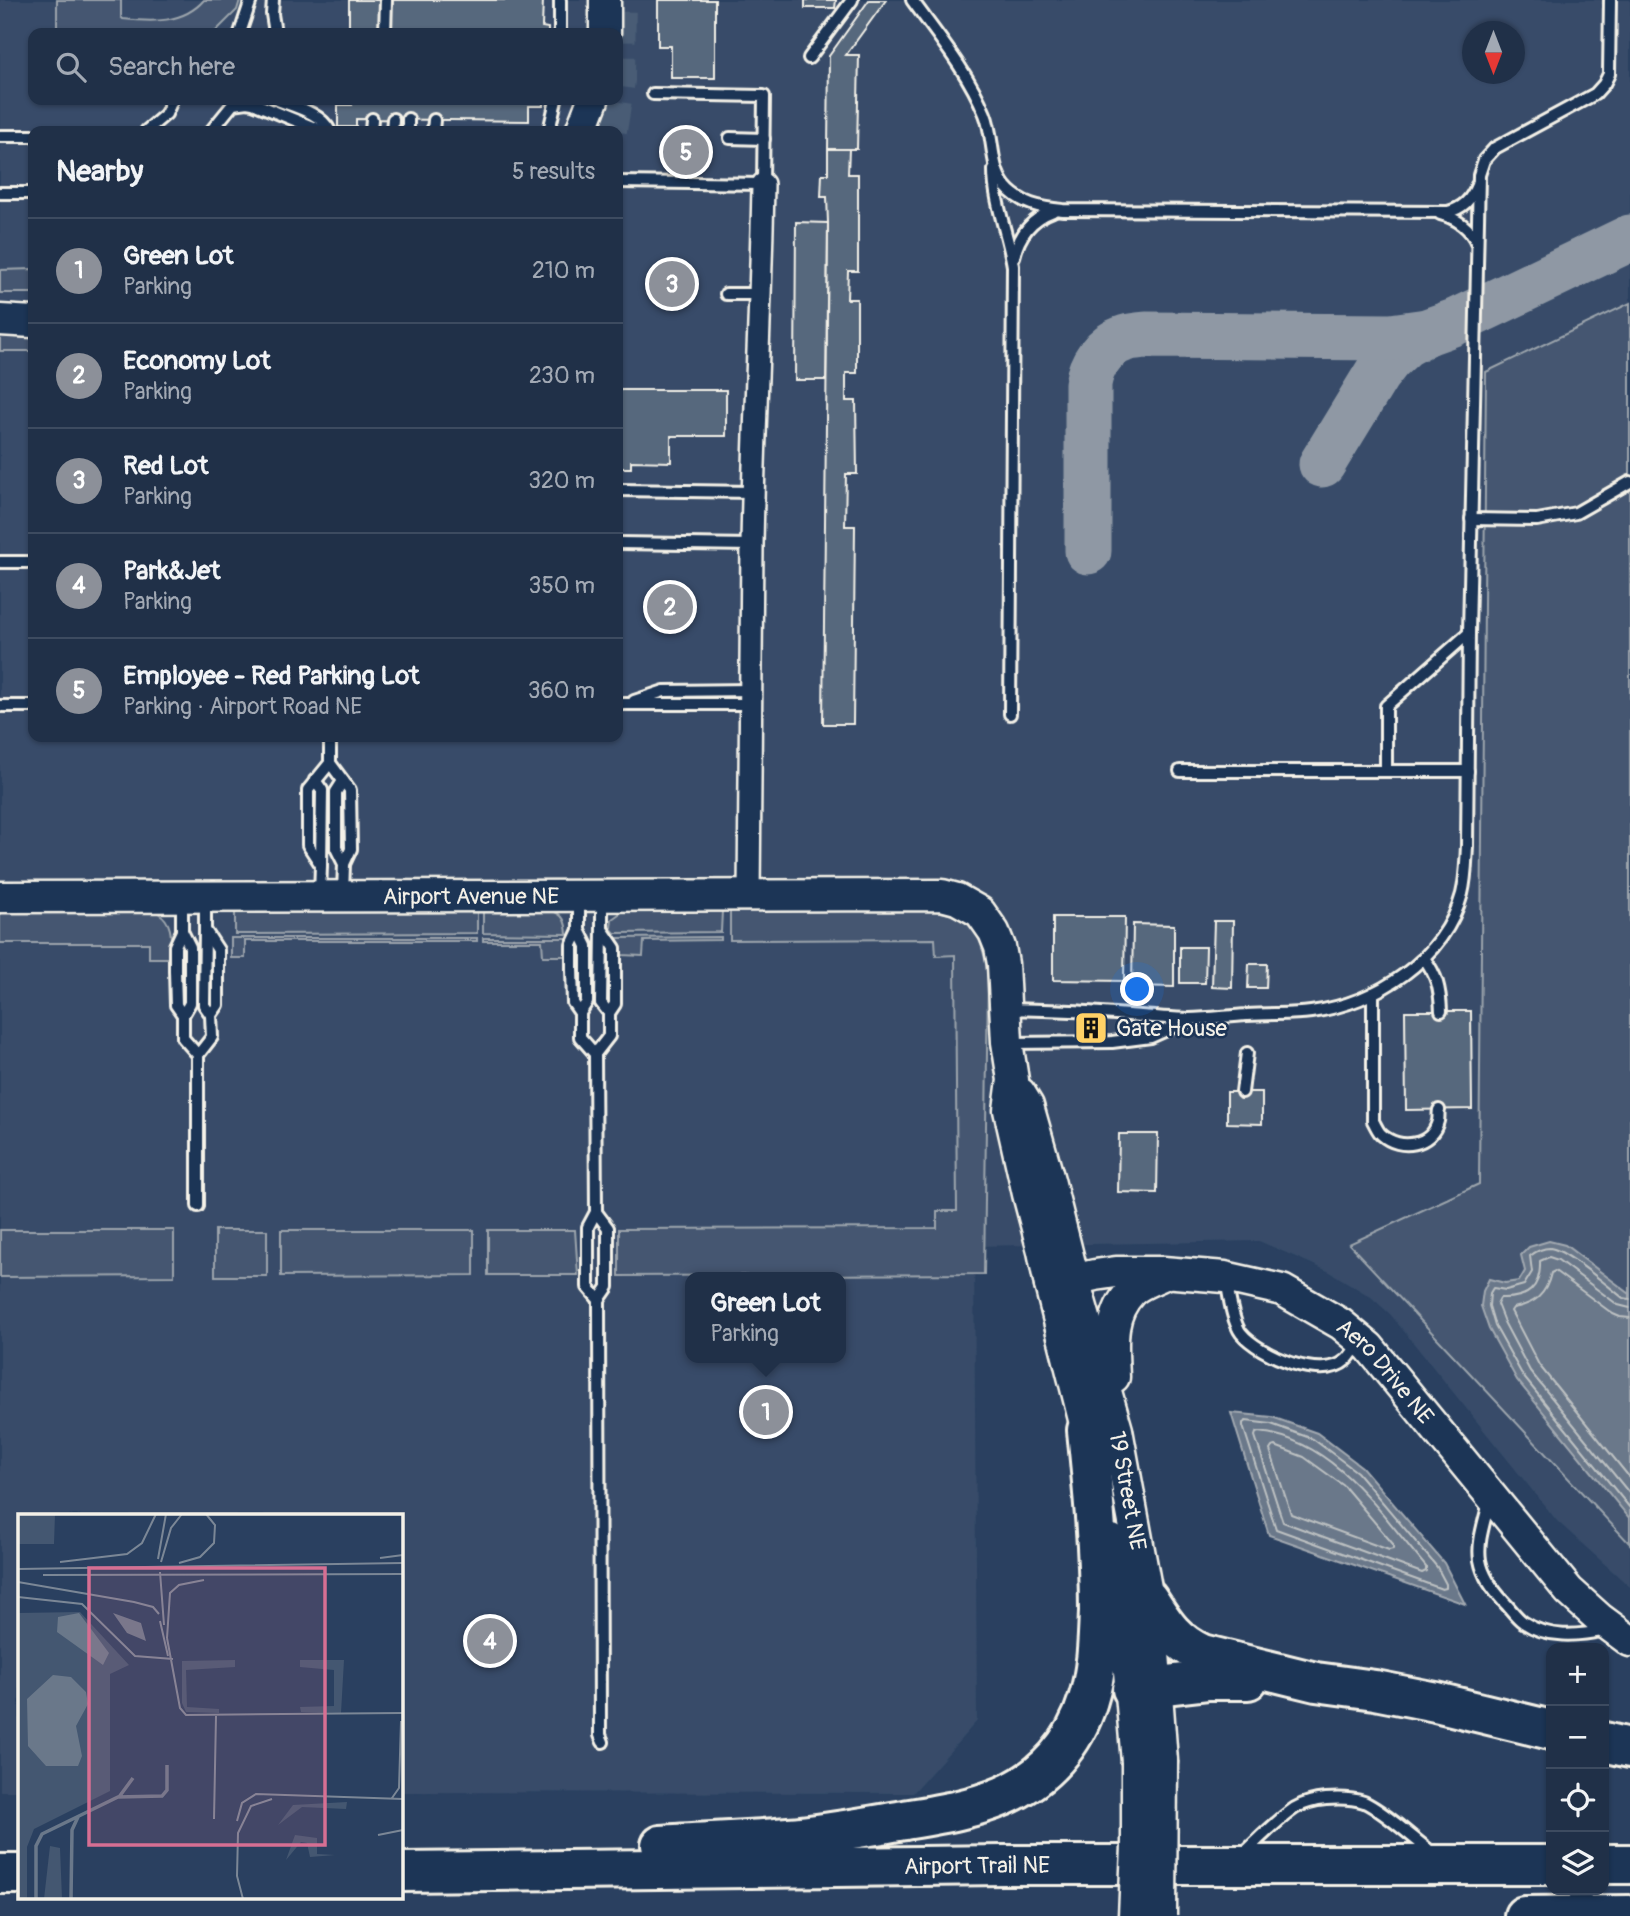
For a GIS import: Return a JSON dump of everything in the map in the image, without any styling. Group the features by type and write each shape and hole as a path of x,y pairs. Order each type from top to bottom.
{"highway":[{"path":"402,1872 646,1846 790,1837 872,1825 971,1807 1003,1796 1034,1777 1057,1759 1071,1740 1088,1701 1096,1667 1099,1586 1097,1528 1102,1430"},
{"path":"1147,1599 1162,1621 1185,1646 1222,1661 1316,1682 1436,1702 1546,1729"},
{"path":"1144,1689 1209,1680 1316,1682"},
{"path":"1609,1743 1630,1748"},
{"path":"1609,1864 1630,1864"},
{"name":"Airport Trail NE","path":"402,1872 1003,1865 1546,1865"},
{"path":"0,1874 18,1874"},
{"path":"1524,1916 1629,1916"}],"street":[{"path":"605,0 605,28"},
{"path":"583,126 591,105"},
{"path":"749,896 753,492 763,184"},
{"path":"0,319 28,322"},
{"name":"Airport Avenue NE","path":"0,897 942,895"},
{"name":"19 Street NE","path":"942,895 957,899 980,912 994,932 1003,964 1007,1042 1013,1080 1028,1106 1049,1180 1062,1283 1147,1599 1144,1689 1161,1916"},
{"name":"Aero Drive NE","path":"1062,1283 1116,1272 1169,1272 1225,1277 1282,1290 1341,1324 1369,1347 1569,1591 1621,1635"},
{"path":"1102,1430 1115,1321 1131,1293 1141,1285 1169,1272"},
{"name":"19 Street NE","path":"1102,1430 1109,1522 1125,1626 1144,1689"},
{"name":"19 Street NE","path":"1134,1916 1137,1847 1149,1761"}],"lane":[{"path":"242,28 251,0"},
{"path":"273,0 274,28"},
{"path":"385,28 386,0"},
{"path":"560,0 560,28"},
{"path":"809,58 852,0"},
{"path":"912,0 955,60 979,101 991,135 995,192 1013,266 1010,714"},
{"path":"994,160 999,178 1005,187 1025,202 1063,210 1448,212 1463,206 1471,197 1484,160 1495,148 1595,94 1604,84 1610,66 1610,0"},
{"path":"623,182 763,184 764,96 653,94"},
{"path":"152,126 166,114 170,105"},
{"path":"215,126 234,105"},
{"path":"258,105 309,126"},
{"path":"289,105 317,117 327,126"},
{"path":"550,126 555,105"},
{"path":"371,126 372,119"},
{"path":"392,126 393,119"},
{"path":"408,119 408,126"},
{"path":"0,136 28,136"},
{"path":"730,138 764,139"},
{"path":"1005,1009 1191,1019 1309,1012 1339,1006 1373,993 1400,978 1424,958 1443,935 1462,894 1467,846 1478,183"},
{"path":"0,193 28,193"},
{"path":"1013,266 1019,241 1028,226 1043,215 1063,210"},
{"path":"1430,212 1461,223 1475,238 1478,249"},
{"path":"726,294 761,294"},
{"path":"0,319 28,315"},
{"path":"1471,519 1537,520 1576,513 1630,482"},
{"path":"623,490 753,492"},
{"path":"623,544 752,545"},
{"path":"0,562 28,562"},
{"path":"1386,771 1386,706 1469,634"},
{"path":"623,704 664,691 752,697"},
{"path":"0,706 28,706"},
{"path":"330,742 330,763 350,790 351,825 351,849 332,896"},
{"path":"330,763 308,790 308,845 321,865 332,896"},
{"path":"1180,771 1468,771"},
{"path":"591,896 602,929 615,948 615,1004 609,1013 609,1036 595,1054 596,1212 588,1227 588,1287 599,1300"},
{"path":"591,896 572,945 572,969 573,1003 580,1013 580,1037 595,1054"},
{"path":"193,897 205,930 218,950 218,1005 211,1015 212,1037 198,1055 198,1206"},
{"path":"193,897 175,946 176,1005 183,1015 183,1038 198,1055"},
{"path":"1424,958 1434,972 1440,991 1441,1011"},
{"path":"1373,993 1373,1121 1380,1134 1407,1146 1422,1142 1432,1133 1438,1122 1438,1110"},
{"path":"1007,1042 1112,1042 1151,1037 1191,1019"},
{"path":"1242,1092 1247,1054"},
{"path":"596,1212 608,1228 608,1287 599,1300 600,1735 603,1742"},
{"path":"1225,1277 1235,1319 1241,1332 1258,1347 1281,1359 1301,1366 1334,1366 1346,1361 1361,1340"},
{"path":"1491,1496 1480,1541 1480,1559 1485,1576 1496,1593 1521,1621 1545,1632 1559,1634 1621,1635"},
{"path":"1230,1865 1295,1809 1318,1799 1334,1798 1364,1802 1376,1809 1447,1865"}],"shaded area":[{"path":"0,0 1630,0 1630,1587 1557,1521 1390,1314 1371,1297 1330,1272 1259,1241 974,1246 977,1721 913,1793 402,1792 402,1514 18,1514 18,1791 0,1791"},
{"path":"57,0 121,0 123,19 145,21 166,20 187,14 204,0 240,0 237,10 219,28 57,28"},
{"path":"28,269 28,293 0,293 0,270"},
{"path":"1630,303 1630,1544 1349,1244 1479,1184 1486,372"},
{"path":"0,336 28,336 28,351 0,351"},
{"path":"477,910 477,933 235,934 235,911"},
{"path":"483,910 551,911 564,919 567,934 483,933"},
{"path":"722,911 721,932 615,933 611,928 612,919 622,912"},
{"path":"730,911 934,911 960,918 975,933 984,953 988,979 984,1274 685,1272 685,1276 619,1276 619,1229 937,1228 937,1211 957,1211 955,955 936,956 935,939 730,940"},
{"path":"0,912 158,913 167,921 169,927 171,958 149,958 149,943 0,943"},
{"path":"721,937 721,940 644,941 643,956 622,955 617,938"},
{"path":"231,938 477,938 477,941 245,941 245,958 231,958"},
{"path":"483,938 567,938 566,956 543,956 542,941 483,941"},
{"path":"0,1230 174,1230 174,1276 0,1277"},
{"path":"215,1230 267,1230 267,1276 215,1276"},
{"path":"281,1230 474,1230 474,1275 281,1276"},
{"path":"488,1230 575,1230 578,1275 488,1275"}],"water":[{"path":"1549,1241 1565,1245 1630,1294 1630,1519 1517,1380 1489,1329 1481,1306 1483,1291 1489,1279 1505,1283 1519,1281 1525,1271 1521,1255 1529,1247"},
{"path":"1231,1413 1272,1417 1317,1433 1362,1467 1444,1563 1465,1604 1269,1535"}],"building":[{"path":"349,0 543,0 542,27 548,28 349,28"},
{"path":"658,0 715,0 715,78 671,78 671,46 658,46"},
{"path":"805,0 836,0 835,8 805,8"},
{"path":"869,0 886,0 846,55 859,55 857,149 828,149 829,56"},
{"path":"338,105 543,106 529,106 529,121 356,119 356,126 338,126"},
{"path":"828,149 849,149 848,174 858,174 858,271 848,271 847,299 857,299 857,373 846,373 846,401 856,401 857,474 846,474 845,526 855,526 853,724 823,724 828,223 827,197 821,197 822,174 828,174"},
{"path":"796,222 828,223 826,380 795,380"},
{"path":"623,390 726,390 726,436 671,436 671,462 631,461 631,468 623,468"},
{"path":"1053,917 1125,917 1124,981 1053,980"},
{"path":"1214,921 1233,921 1232,988 1212,987"},
{"path":"1133,924 1174,925 1174,987 1132,986"},
{"path":"1180,947 1206,947 1205,983 1180,983"},
{"path":"1249,964 1267,964 1266,988 1248,988"},
{"path":"1405,1011 1471,1011 1472,1109 1406,1110"},
{"name":"Gate House","path":"1079,1020 1103,1020 1103,1037 1079,1037"},
{"path":"1227,1092 1262,1092 1262,1124 1227,1123"},
{"path":"1119,1134 1158,1134 1157,1193 1118,1192"}],"taxiway":[{"path":"1088,551 1088,384 1099,357 1116,342 1146,335 1391,337 1427,332 1455,322 1630,238"},
{"path":"1322,464 1377,374 1405,344 1427,332"}],"tunnel":[{"path":"621,0 621,28"},
{"path":"613,126 616,105"}],"place":[{"name":"Employee - Red Parking Lot","path":"686,152"},
{"name":"Red Lot","path":"672,284"},
{"name":"Economy Lot","path":"670,607"},
{"name":"Gate House","path":"1091,1028"},
{"name":"Green Lot","path":"766,1412"},
{"name":"Park&Jet","path":"490,1641"}]}
